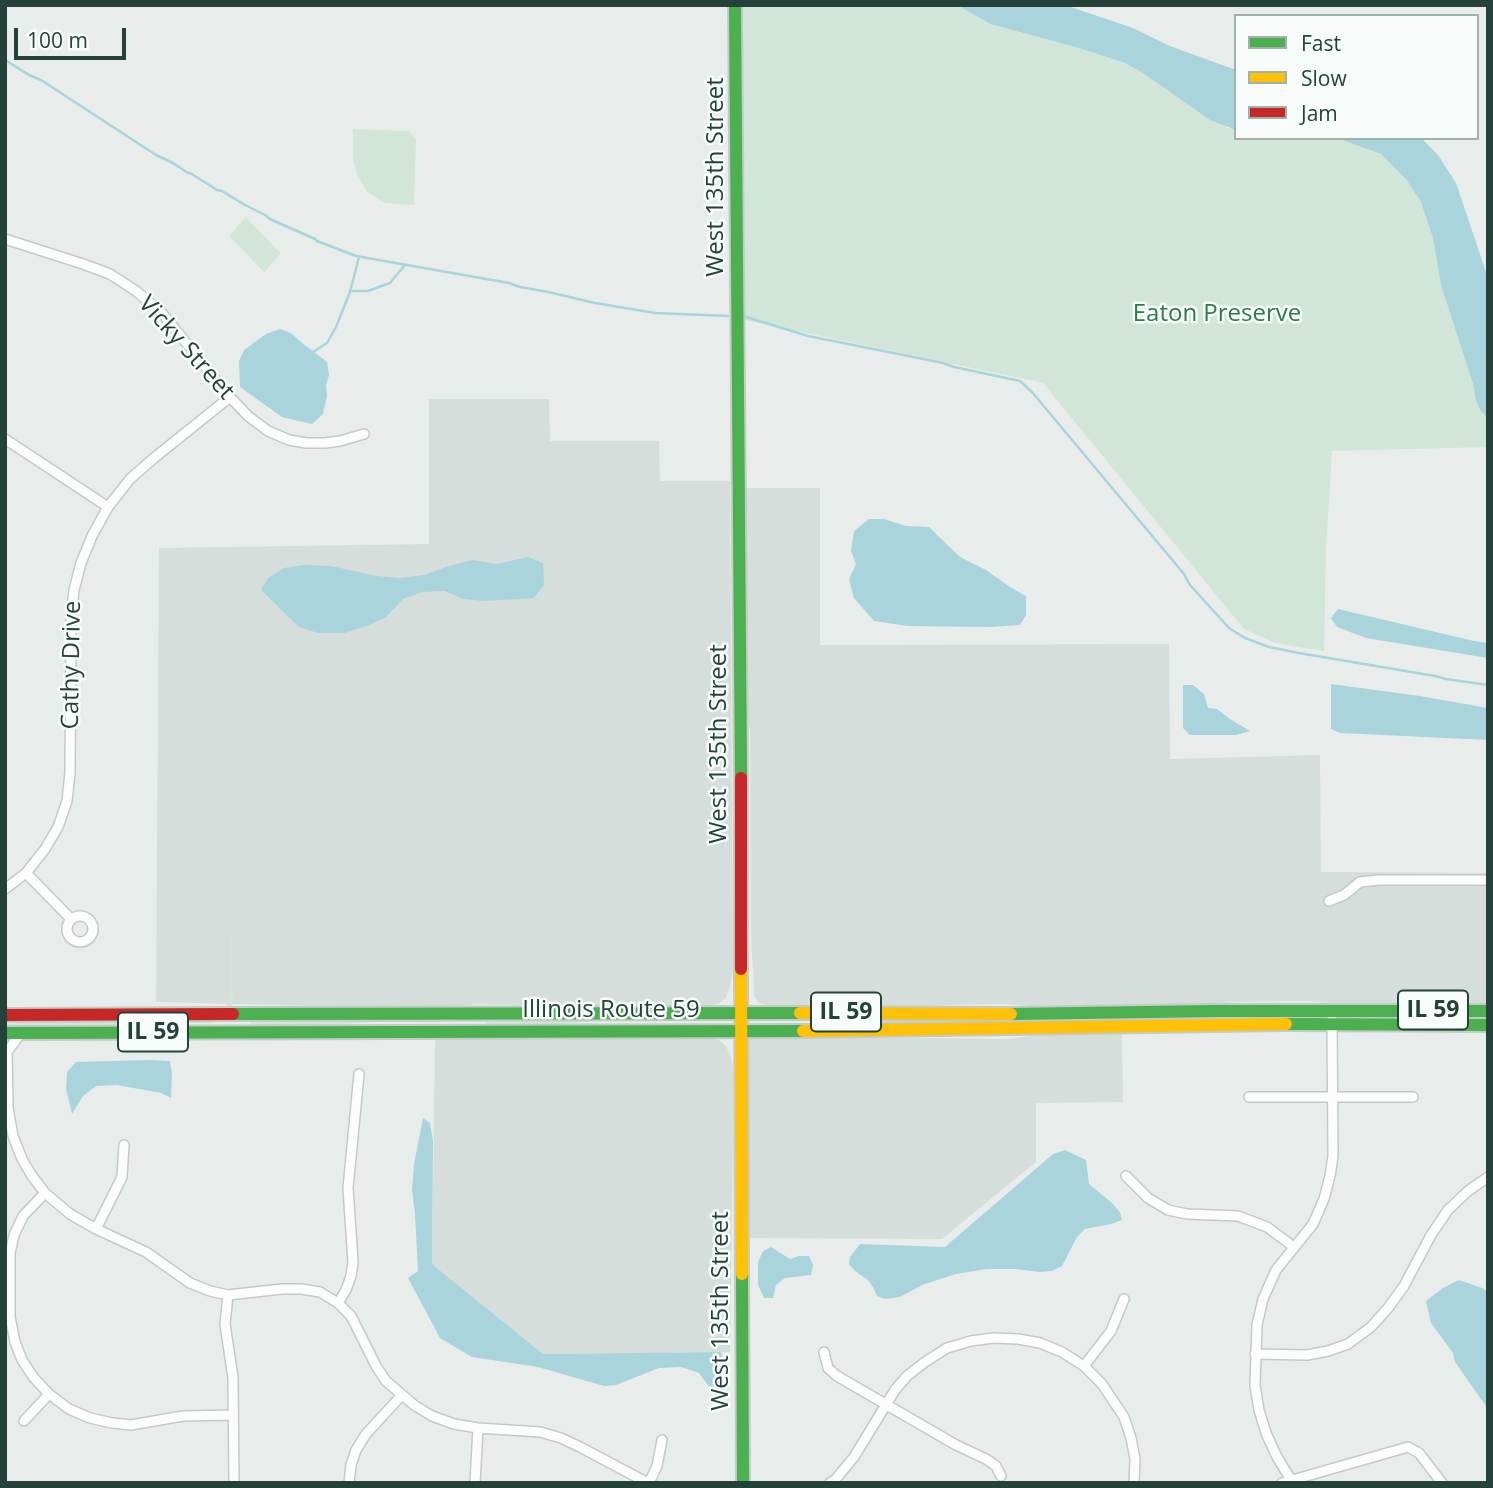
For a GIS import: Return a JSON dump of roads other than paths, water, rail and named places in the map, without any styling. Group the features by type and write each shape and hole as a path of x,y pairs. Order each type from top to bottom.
{"main road":[{"name":"West 135th Street","path":"735,5 743,1483"},
{"name":"Illinois Route 59","path":"5,1015 1049,1014 1332,1010"},
{"name":"IL 59","path":"1332,1010 1488,1010"},
{"path":"230,1032 237,1014"},
{"path":"1023,1029 1049,1014"},
{"name":"Illinois Route 59","path":"5,1034 1023,1029 1332,1024"},
{"name":"IL 59","path":"1332,1024 1488,1025"}],"street":[{"name":"Vicky Street","path":"5,239 110,274 136,291 162,313 230,397 248,416 268,431 289,440 306,443 325,443 364,434"},
{"name":"Cathy Drive","path":"5,890 26,873 45,849 58,827 67,801 71,773 71,620 74,590 92,536 108,508 130,479 230,397"},
{"path":"5,439 108,508"},
{"path":"26,873 71,919"},
{"path":"1329,901 1344,895 1360,882 1488,880"},
{"path":"1332,1010 1333,1156 1330,1176 1313,1224 1276,1270 1262,1299 1255,1354 1255,1385 1259,1410 1288,1482 1408,1447 1419,1452 1442,1483"},
{"path":"21,1033 6,1051 8,1108 13,1136 27,1169 44,1193 70,1214 146,1252 190,1283 210,1291 229,1295 282,1289 320,1292 338,1303 351,1316 386,1381 401,1396 432,1416 454,1424 540,1432 561,1438 649,1483 657,1466 662,1440"},
{"path":"338,1303 346,1290 353,1262 348,1188 359,1074"},
{"path":"1249,1097 1413,1097"},
{"path":"96,1229 122,1177 124,1145"},
{"path":"1126,1176 1148,1198 1168,1210 1187,1214 1238,1216 1267,1227 1294,1247"},
{"path":"1255,1354 1307,1355 1348,1344 1371,1327 1404,1286 1431,1235 1448,1210 1488,1177"},
{"path":"44,1193 23,1216 14,1235 9,1253 7,1282 15,1342 22,1360 34,1378 69,1409 112,1423 131,1425 183,1416 233,1415"},
{"path":"229,1295 225,1324 233,1378 234,1483"},
{"path":"1084,1366 1111,1331 1124,1299"},
{"path":"835,1482 907,1376 947,1348 993,1338 1040,1343 1062,1352 1084,1366 1102,1384 1124,1417 1131,1438 1135,1459 1134,1483"},
{"path":"824,1352 828,1368 837,1376 956,1445 986,1459 996,1466 1001,1476"},
{"path":"24,1421 49,1394"},
{"path":"349,1483 356,1450 366,1434 401,1396"},
{"path":"475,1483 478,1428"}],"water":[{"path":"957,5 1065,5 1133,28 1170,46 1234,69 1234,129 1210,120 1125,63 990,24"},
{"path":"1342,140 1423,140 1438,155 1456,183 1488,278 1488,419 1476,401 1441,285 1433,238 1421,202 1406,179 1381,154"},
{"path":"280,329 291,333 327,362 329,375 323,414 312,424 282,417 240,387 239,361 244,350 266,334"},
{"path":"869,519 929,527 960,557 1026,596 1026,615 1020,625 908,626 874,621 854,598 849,579 856,564 851,551 854,531"},
{"path":"528,557 543,563 544,585 534,598 484,601 463,599 445,591 423,592 403,599 385,618 344,633 318,633 299,627 261,590 268,578 284,568 304,565 331,566 400,578 424,575 472,560 497,564"},
{"path":"1338,609 1488,643 1488,658 1366,638 1337,627 1331,618"},
{"path":"1331,684 1488,708 1488,740 1340,733 1331,729"},
{"path":"1183,685 1193,685 1204,694 1208,708 1217,709 1250,731 1236,735 1190,735 1183,728"},
{"path":"170,1061 171,1098 161,1093 117,1085 96,1086 83,1096 72,1114 66,1089 67,1072 76,1062"},
{"path":"423,1118 430,1123 433,1141 432,1264 543,1354 721,1352 724,1365 724,1400 718,1399 699,1373 681,1367 659,1368 616,1385 604,1386 538,1367 472,1357 440,1338 408,1278 418,1271 412,1190"},
{"path":"1065,1150 1086,1160 1089,1184 1112,1203 1120,1212 1122,1220 1085,1229 1077,1237 1062,1266 1052,1271 1040,1272 987,1269 956,1274 922,1285 900,1297 886,1299 877,1296 868,1280 849,1264 850,1257 860,1244 945,1247 1053,1154"},
{"path":"771,1247 790,1259 809,1256 813,1265 811,1275 785,1278 776,1285 773,1298 764,1298 758,1285 758,1262 763,1251"},
{"path":"1459,1280 1488,1292 1488,1409 1431,1323 1426,1301"}],"waterway":[{"path":"5,60 217,190 270,219 356,256 509,283 595,303 655,313 728,316"},
{"path":"313,352 327,343 336,327 350,292 359,257"},
{"path":"350,291 368,291 390,283 405,265"},
{"path":"746,317 808,336 1020,381 1184,574 1190,585 1229,628 1245,638 1269,647 1299,653 1488,685"}],"park label":[{"name":"Eaton Preserve","path":"1217,314"}]}
